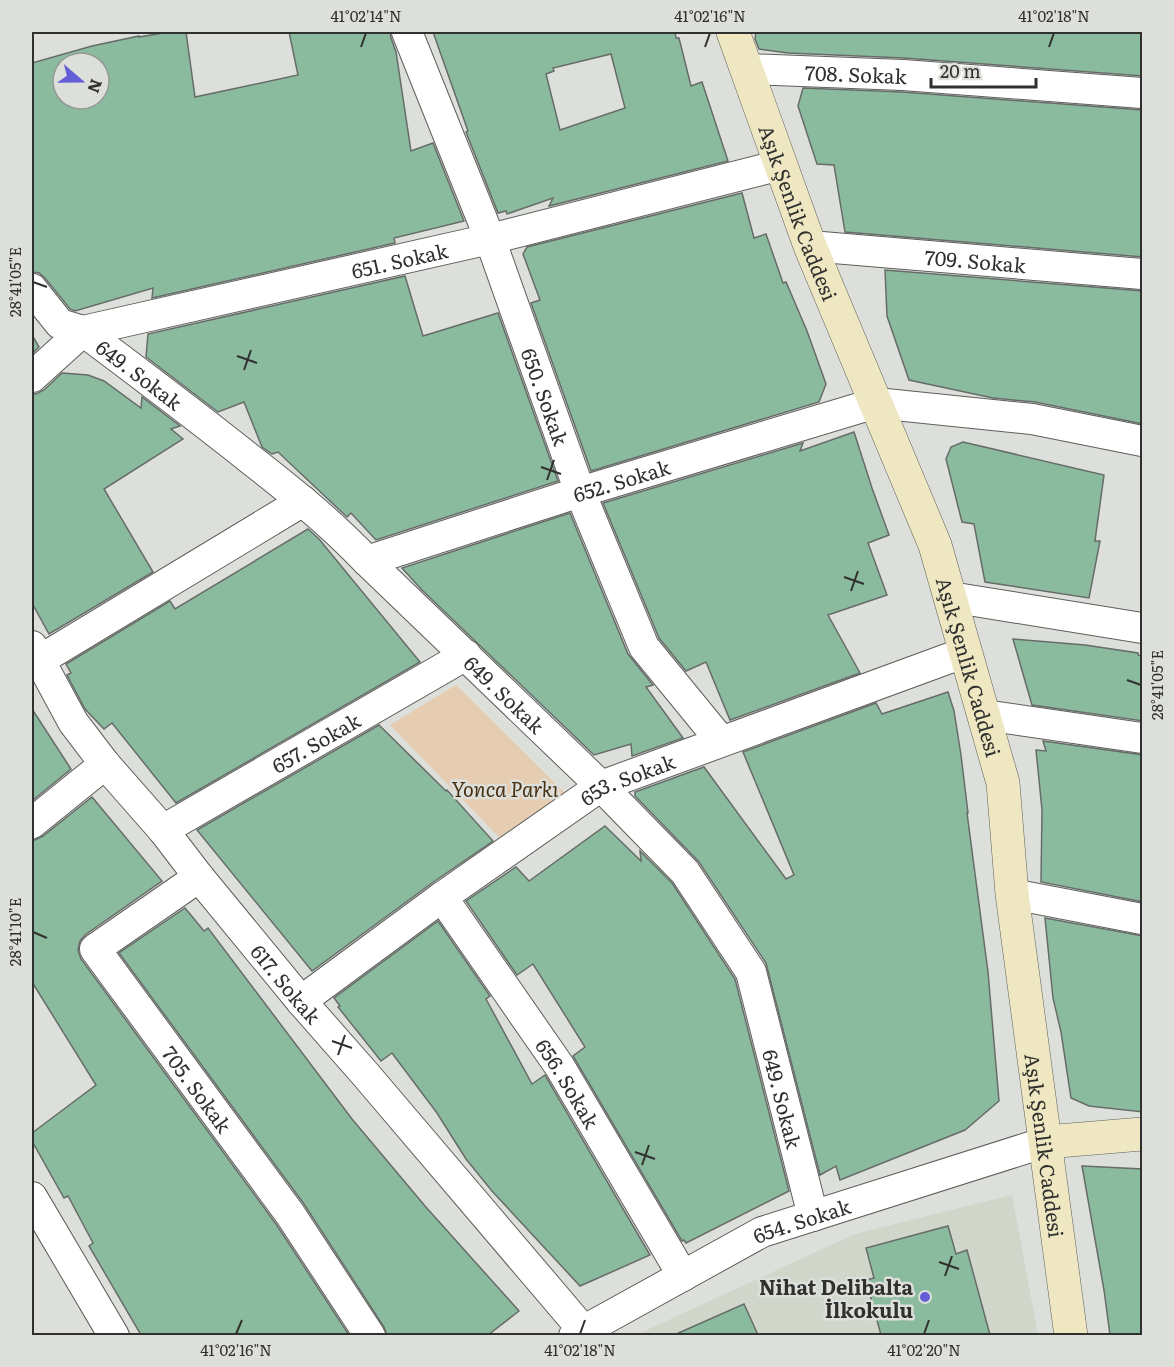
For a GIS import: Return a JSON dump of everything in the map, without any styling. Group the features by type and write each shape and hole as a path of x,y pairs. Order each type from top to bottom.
{"street":[{"name":"650. Sokak","path":"407,32 490,239 580,492 644,647 721,741"},
{"name":"Aşık Şenlik Caddesi","path":"733,32 810,246 935,545 1003,783 1012,894 1071,1335"},
{"name":"708. Sokak","path":"746,69 903,75 1143,93"},
{"name":"651. Sokak","path":"32,377 83,331 490,239 781,165"},
{"name":"709. Sokak","path":"810,246 1143,274"},
{"name":"649. Sokak","path":"32,289 60,324 83,331 210,427 343,536 601,786 685,872 751,972 813,1216"},
{"name":"652. Sokak","path":"367,561 580,492 876,403"},
{"path":"876,403 1032,419 1143,441"},
{"path":"36,653 303,501"},
{"path":"950,597 1143,628"},
{"name":"653. Sokak","path":"301,1001 442,897 601,786 966,652"},
{"name":"617. Sokak","path":"36,653 72,722 105,764 164,830 301,1001 366,1075 580,1334"},
{"name":"657. Sokak","path":"164,830 466,655"},
{"path":"984,715 1143,738"},
{"path":"32,823 105,764"},
{"name":"705. Sokak","path":"200,877 95,949 290,1214 370,1335"},
{"path":"1012,894 1143,919"},
{"name":"656. Sokak","path":"442,897 560,1066 683,1276"},
{"path":"1046,1142 1143,1134"},
{"name":"654. Sokak","path":"580,1334 762,1232 1046,1142"},
{"path":"32,1197 107,1331"}],"shaded area":[{"name":"Nihat Delibalta İlkokulu","path":"1012,1195 1038,1335 634,1336 855,1234"}],"green space":[{"name":"Yonca Parkı","path":"456,685 567,795 499,837 390,725"}],"building":[{"path":"186,32 195,97 298,75 289,32 390,32 396,52 411,151 433,143 464,221 394,238 395,243 152,298 153,288 75,311 70,309 45,278 39,273 32,272 32,63 51,58 51,111 111,111 111,51 74,51 139,36"},
{"path":"433,32 675,32 676,38 679,38 691,86 702,82 728,161 549,206 553,198 507,214 506,211 498,213 466,132 468,131","holes":["611,54 625,108 560,130 546,74 554,71 553,68"]},
{"path":"756,32 1143,32 1143,76 904,58 788,53 759,49 755,39"},
{"path":"803,88 902,92 1143,110 1143,257 845,232 834,165 817,164 798,106"},
{"path":"742,193 754,238 766,234 783,283 786,282 807,331 826,384 819,402 591,471 531,303 540,300 523,254 527,247"},
{"path":"885,270 1143,291 1143,424 1035,402 993,398 909,380 887,316"},
{"path":"405,276 423,336 498,313 558,481 376,540 351,513 347,517 278,452 272,454 262,447 244,402 218,412 146,357 148,334"},
{"path":"32,335 39,347 32,354"},
{"path":"62,373 88,375 104,381 141,408 142,397 180,426 171,429 183,439 104,489 153,572 49,634 32,603 32,394 44,390"},
{"path":"854,432 889,535 868,543 887,595 828,615 860,673 730,720 706,662 686,671 659,638 603,503 803,443 800,451"},
{"path":"963,442 1104,475 1095,541 1100,541 1089,598 985,582 974,524 962,522 946,459 951,447"},
{"path":"570,513 628,654 653,685 646,687 683,738 632,756 631,744 594,755 422,590 402,568"},
{"path":"308,529 319,539 420,662 176,803 112,723 104,729 85,709 67,675 71,673 66,664 170,601 175,609"},
{"path":"1013,639 1085,645 1138,653 1143,656 1143,721 1032,705"},
{"path":"948,692 954,711 961,755 988,972 999,1101 965,1130 840,1180 836,1166 820,1175 766,963 699,862 635,796 635,792 704,767 786,879 794,875 743,752 876,703 882,714"},
{"path":"32,709 71,769 32,801"},
{"path":"379,725 447,790 493,841 312,971 197,830"},
{"path":"1043,741 1143,755 1143,902 1041,882 1042,810 1036,750 1046,751"},
{"path":"92,797 162,881 85,935 80,941 78,950 81,959 276,1224 349,1335 141,1335 89,1246 93,1243 68,1196 64,1198 32,1141 32,1133 96,1085 32,982 32,840 43,836"},
{"path":"605,826 641,861 640,851 672,883 735,979 789,1191 686,1243 682,1241 573,1056 585,1047 533,964 517,975 466,901 516,867 529,881"},
{"path":"185,908 204,931 208,928 352,1119 425,1206 519,1311 488,1335 387,1335 304,1204 119,953"},
{"path":"1045,918 1143,936 1143,1112 1089,1106 1071,1098 1061,1032 1053,998"},
{"path":"438,921 490,996 486,999 532,1084 545,1075 650,1255 580,1286 492,1191 466,1159 437,1113 392,1053 381,1061 338,1007 340,1006 334,998"},
{"path":"1082,1166 1143,1169 1143,1335 1110,1335"},
{"path":"948,1226 956,1254 967,1250 990,1335 881,1335 866,1280 874,1278 866,1248"},
{"path":"744,1304 758,1335 674,1335"}],"place":[{"name":"Nihat Delibalta İlkokulu","path":"925,1297"}]}
